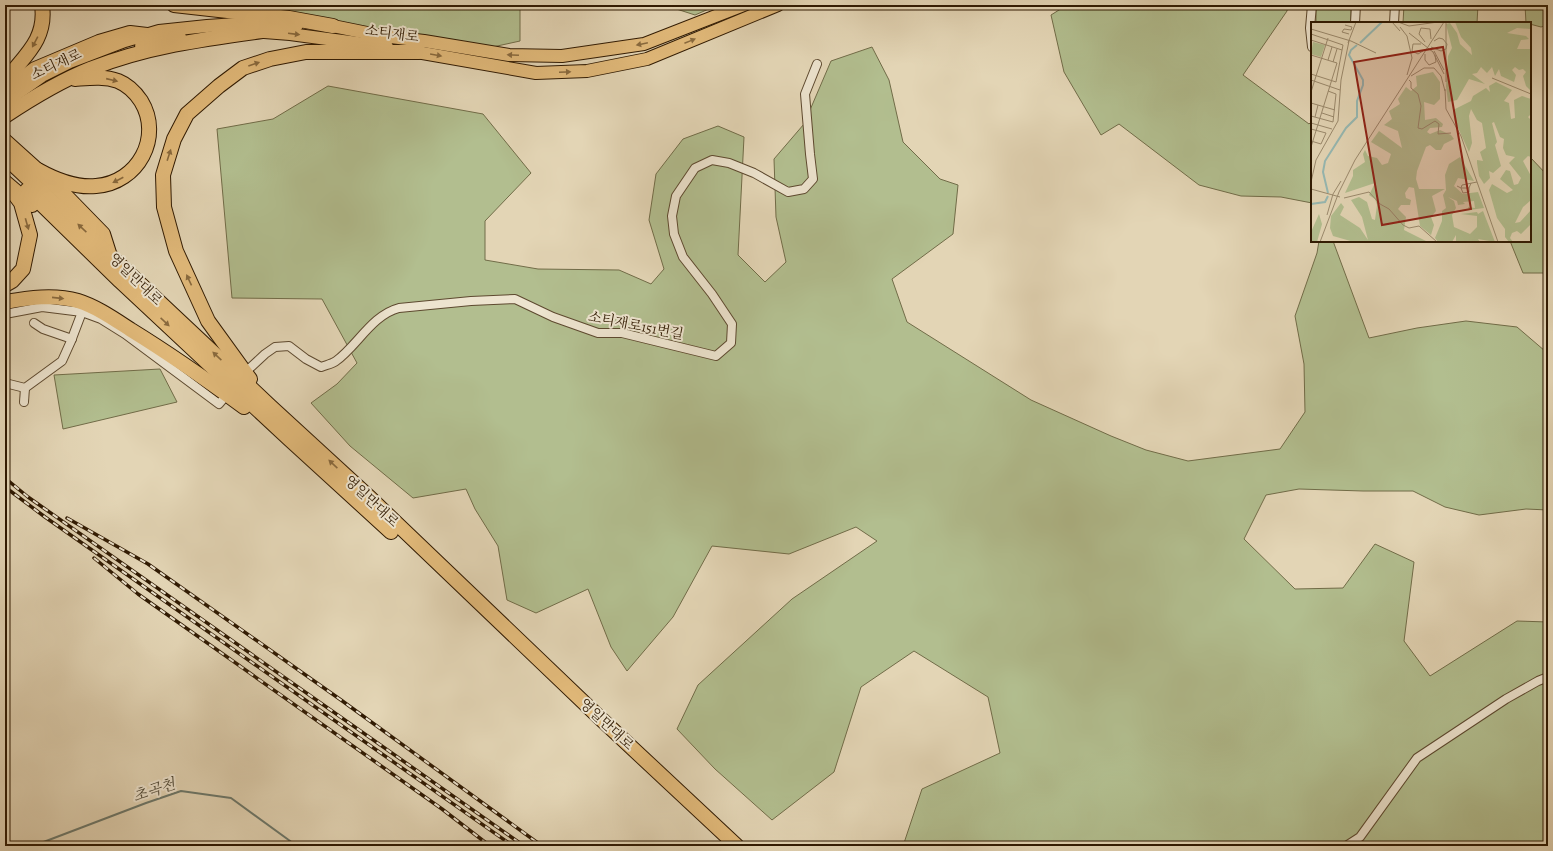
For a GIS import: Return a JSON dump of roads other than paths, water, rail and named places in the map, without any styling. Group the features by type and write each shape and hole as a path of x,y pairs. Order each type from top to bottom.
{"highway":[{"path":"5,81 38,39 42,26 42,5"},
{"path":"174,5 289,18 333,26"},
{"path":"5,116 60,83 90,69 121,58 156,48 262,31"},
{"path":"5,91 35,69 99,42 130,33 147,35"},
{"path":"270,406 208,321 176,251 164,207 163,175 174,139 187,114 218,86 243,68 270,58 306,52 419,52"},
{"path":"7,155 50,177 70,184 86,187 108,184 120,179 138,164 145,153 149,140 150,128 146,111 138,97 125,85 108,79 75,79 60,83"},
{"name":"영일만대로","path":"7,155 107,259 288,438 366,508 522,657 726,846"},
{"path":"38,170 103,234 107,259"},
{"path":"8,186 34,206 69,239 107,259"},
{"path":"5,285 12,281 23,269 30,235 21,203 8,186"},
{"name":"영일만대로","path":"107,259 118,264 370,498 600,718 738,846"},
{"path":"5,302 37,297 55,297 76,300 95,308 164,350 288,438"}],"main road":[{"name":"소티재로","path":"5,102 42,76 70,62 159,31 244,24 333,26 382,36 424,41 509,55 562,56 644,44 744,5"},
{"name":"소티재로","path":"5,110 48,82 79,69 160,40 209,33 262,31 419,52 536,73 587,71 647,59 778,5"}],"street":[{"path":"1311,37 1310,28 1312,5"},
{"path":"1355,22 1356,5"},
{"path":"1394,22 1395,5"},
{"name":"소티재로151번길","path":"251,367 275,347 289,346 306,359 321,367 335,362 380,318 392,310 399,308 515,298 553,317 598,333 622,333 716,356 731,343 732,324 712,294 683,257 674,234 672,216 676,196 695,168 712,160 729,163 754,173 788,192 804,190 813,179 806,94 817,64"},
{"path":"5,314 42,307 82,312 102,319 125,334 219,404 225,397"},
{"path":"24,402 25,388 62,361 82,312"},
{"path":"34,324 43,329 72,339"},
{"path":"9,384 25,388"},
{"path":"1346,846 1360,837 1417,758 1506,699 1548,677"}],"waterway":[{"name":"초곡천","path":"33,846 181,791 231,798 297,846"}],"railway":[{"path":"5,478 28,497 524,846"},
{"path":"5,487 45,517 513,846"},
{"path":"67,518 148,564 341,700 542,846"},
{"path":"94,558 138,594 442,809 490,846"}]}
